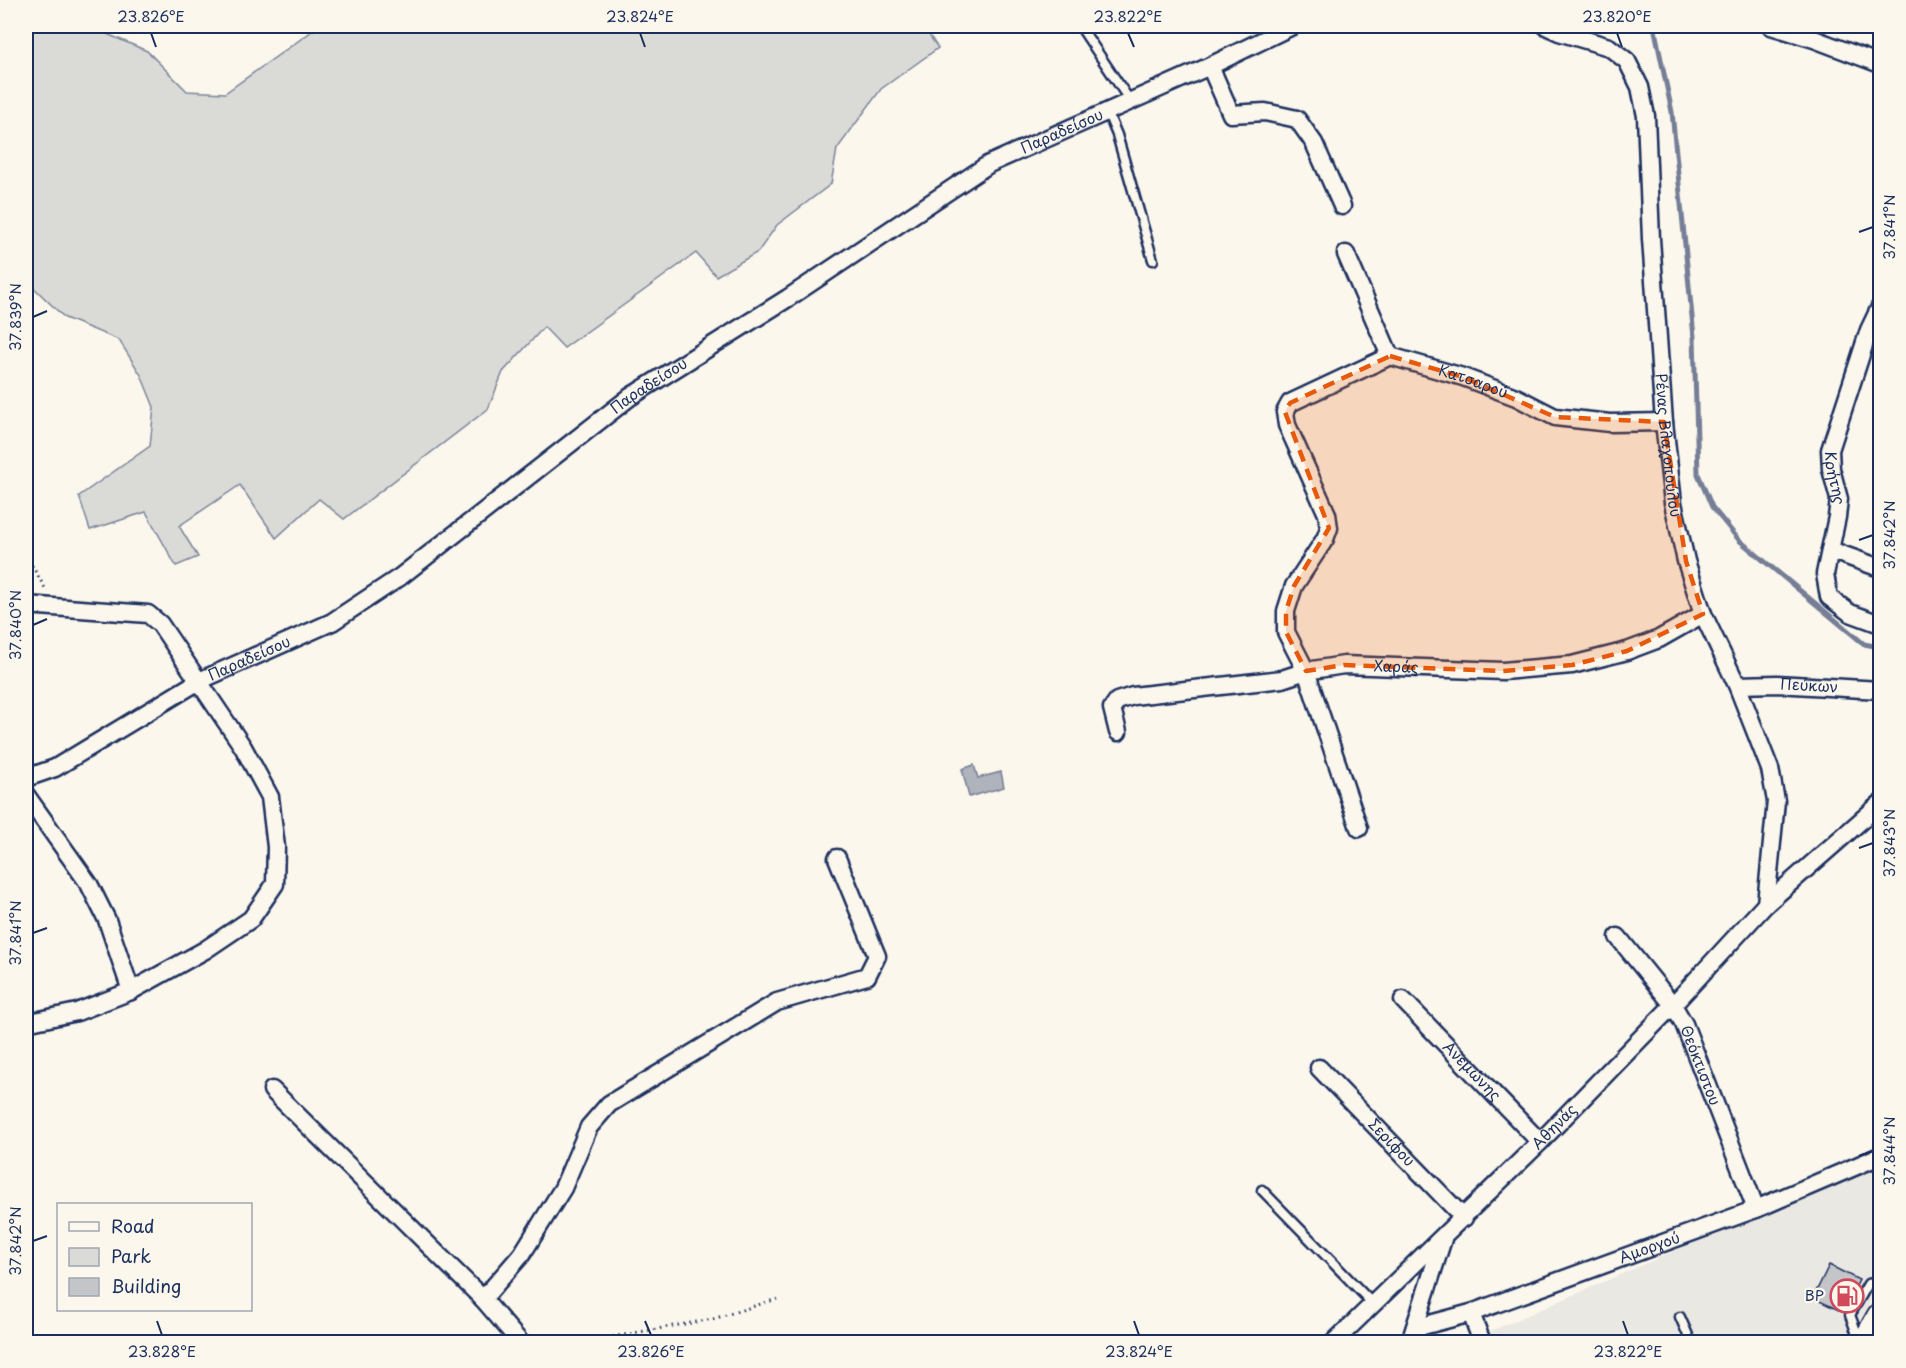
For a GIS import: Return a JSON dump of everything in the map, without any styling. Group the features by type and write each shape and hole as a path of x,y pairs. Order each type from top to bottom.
{"main road":[{"path":"1866,1342 1881,1317"}],"street":[{"name":"Παραδείσου","path":"26,778 55,768 199,681 332,622 400,577 630,397 833,269 988,164 1210,66 1292,26"},
{"name":"Ρένας Βλαχοπούλου","path":"1546,26 1610,47 1627,61 1640,87 1646,116 1650,239 1664,422 1673,503 1686,561 1703,614 1737,685 1770,769 1776,801 1766,904"},
{"path":"1771,26 1881,64"},
{"path":"1210,66 1231,114 1265,112 1297,119 1314,142 1341,206"},
{"path":"1346,254 1390,356 1290,403 1285,412 1287,425 1327,514 1329,528 1325,539 1294,586 1286,611 1286,632 1306,671 1359,828"},
{"name":"Κρήτης","path":"1881,307 1875,333 1830,450 1831,469 1839,499 1824,574 1829,597 1850,613 1881,624"},
{"name":"Κατσαρού","path":"1390,356 1463,377 1515,397 1555,417 1610,423 1664,422"},
{"path":"1830,550 1881,568"},
{"path":"26,605 147,614 160,624 243,747 270,797 276,847 275,884 251,919 205,950 131,991 77,1012 26,1023"},
{"name":"Χαράς","path":"1118,732 1112,708 1117,701 1133,696 1282,679 1306,671 1344,664 1503,671 1572,665 1628,651 1659,639 1703,614"},
{"name":"Πεύκων","path":"1737,685 1777,684 1881,690"},
{"path":"26,795 89,884 107,920 131,991"},
{"name":"Αθηνάς","path":"1334,1342 1540,1142 1673,1005 1766,904 1881,804"},
{"path":"483,1299 522,1254 563,1188 589,1126 609,1104 777,1002 867,976 877,956 837,858"},
{"name":"Θεόκτιστου","path":"1618,937 1673,1005 1684,1024 1756,1209"},
{"name":"Ανεμώνης","path":"1403,1000 1540,1142"},
{"name":"Σερίφου","path":"1319,1068 1464,1218"},
{"path":"272,1090 483,1299 520,1342"},
{"name":"Αμοργού","path":"1412,1335 1756,1209 1881,1156"},
{"path":"1412,1335 1445,1235"},
{"path":"1471,1313 1482,1342"}],"lane":[{"path":"1080,26 1130,101"},
{"path":"1107,111 1117,135 1153,260"},
{"path":"1262,1190 1373,1304"},
{"path":"1860,1342 1850,1315 1868,1284 1881,1282"},
{"path":"1680,1317 1691,1342"}],"path":[{"path":"26,555 56,607"},
{"path":"583,1342 713,1319 777,1299"}],"highlighted area":[{"path":"1390,356 1463,377 1555,417 1664,422 1686,561 1703,614 1627,651 1572,665 1503,671 1344,665 1306,671 1286,632 1286,611 1294,586 1329,528 1285,412 1290,403"}],"shaded area":[{"path":"974,765 978,778 1001,772 1004,787 969,797 962,769"},
{"path":"1880,1161 1880,1285 1848,1342 1466,1342"}],"green space":[{"path":"26,26 93,26 147,51 187,91 225,93 315,29 324,26 923,26 938,48 881,89 837,149 831,184 777,225 758,252 716,276 696,253 564,348 544,327 503,372 488,409 344,519 319,499 276,538 240,485 179,526 198,557 176,566 146,512 90,530 79,496 150,446 154,407 141,375 119,340 65,318 26,280"}],"building":[{"path":"1829,1265 1859,1280 1843,1312 1813,1298"}],"waterway":[{"path":"1654,26 1672,112 1694,337 1698,474 1712,507 1739,540 1864,644 1880,647"}],"place":[{"name":"BP","path":"1847,1296"}]}
